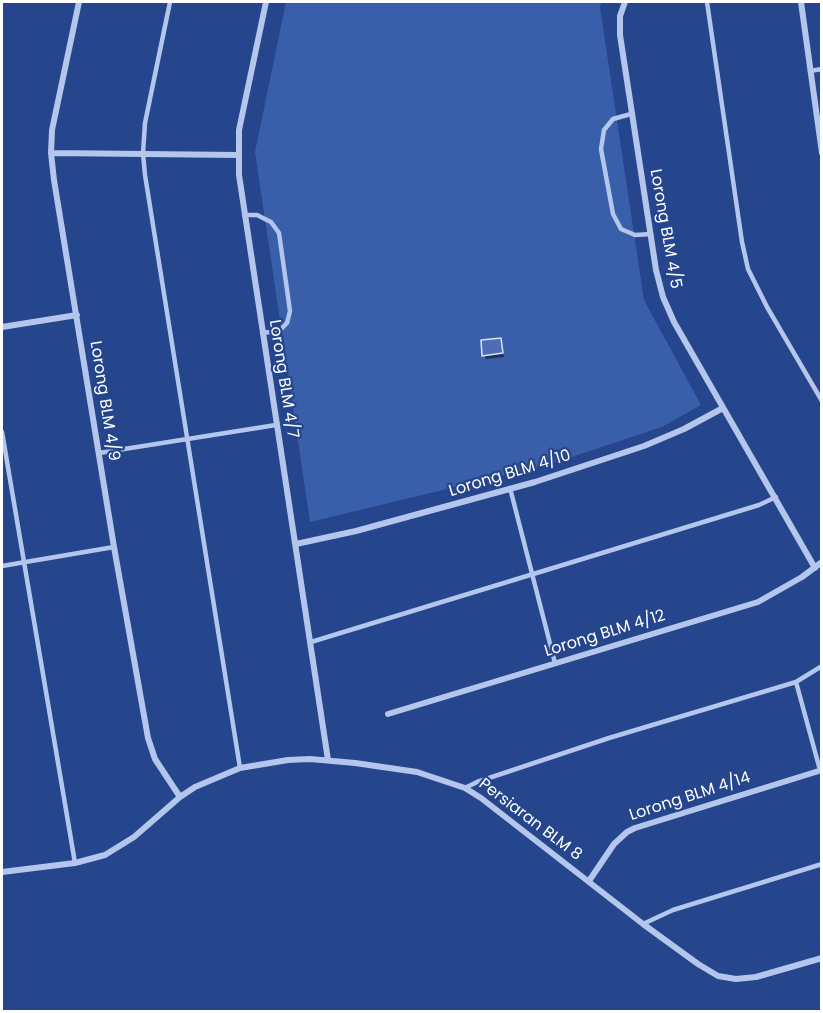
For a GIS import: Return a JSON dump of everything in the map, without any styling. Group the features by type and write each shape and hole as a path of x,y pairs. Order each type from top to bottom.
{"street":[{"name":"Lorong BLM 4/9","path":"79,2 52,130 51,153 114,548 148,738 155,759 180,797"},
{"name":"Lorong BLM 4/7","path":"266,2 239,130 238,155 244,215 328,760"},
{"name":"Lorong BLM 4/5","path":"625,2 620,16 620,36 656,270 663,297 674,322 815,568"},
{"path":"801,2 822,153"},
{"path":"51,153 238,155"},
{"path":"2,327 76,315"},
{"name":"Lorong BLM 4/10","path":"296,544 356,531 510,488 644,446 684,429 723,408"},
{"name":"Lorong BLM 4/12","path":"388,714 758,602 779,591 822,562"},
{"name":"Persiaran BLM 8","path":"2,872 75,863 105,855 134,837 180,797 203,783 240,768 288,760 328,760 417,772 465,788 643,924 718,976 736,979 756,977 822,958"},
{"name":"Lorong BLM 4/14","path":"589,881 614,844 634,828 821,770"}],"lane":[{"path":"170,2 145,123 143,153 145,175 240,768"},
{"path":"707,2 745,257 767,307 822,401"},
{"path":"810,71 822,69"},
{"path":"631,114 613,119 604,130 601,149 612,214 621,229 635,235 651,234"},
{"path":"244,215 257,215 271,222 279,233 290,311 287,323 279,331 262,333"},
{"path":"99,453 276,424"},
{"path":"2,432 75,863"},
{"path":"510,488 555,663"},
{"path":"311,642 759,506 776,497"},
{"path":"2,566 114,548"},
{"path":"465,788 609,738 795,682 822,666"},
{"path":"795,682 821,770"},
{"path":"643,924 673,910 822,864"}],"shaded area":[{"path":"286,2 602,2 600,7 644,300 701,405 662,427 551,464 310,522 255,152"}],"building":[{"path":"501,338 503,353 482,356 481,340"}]}
